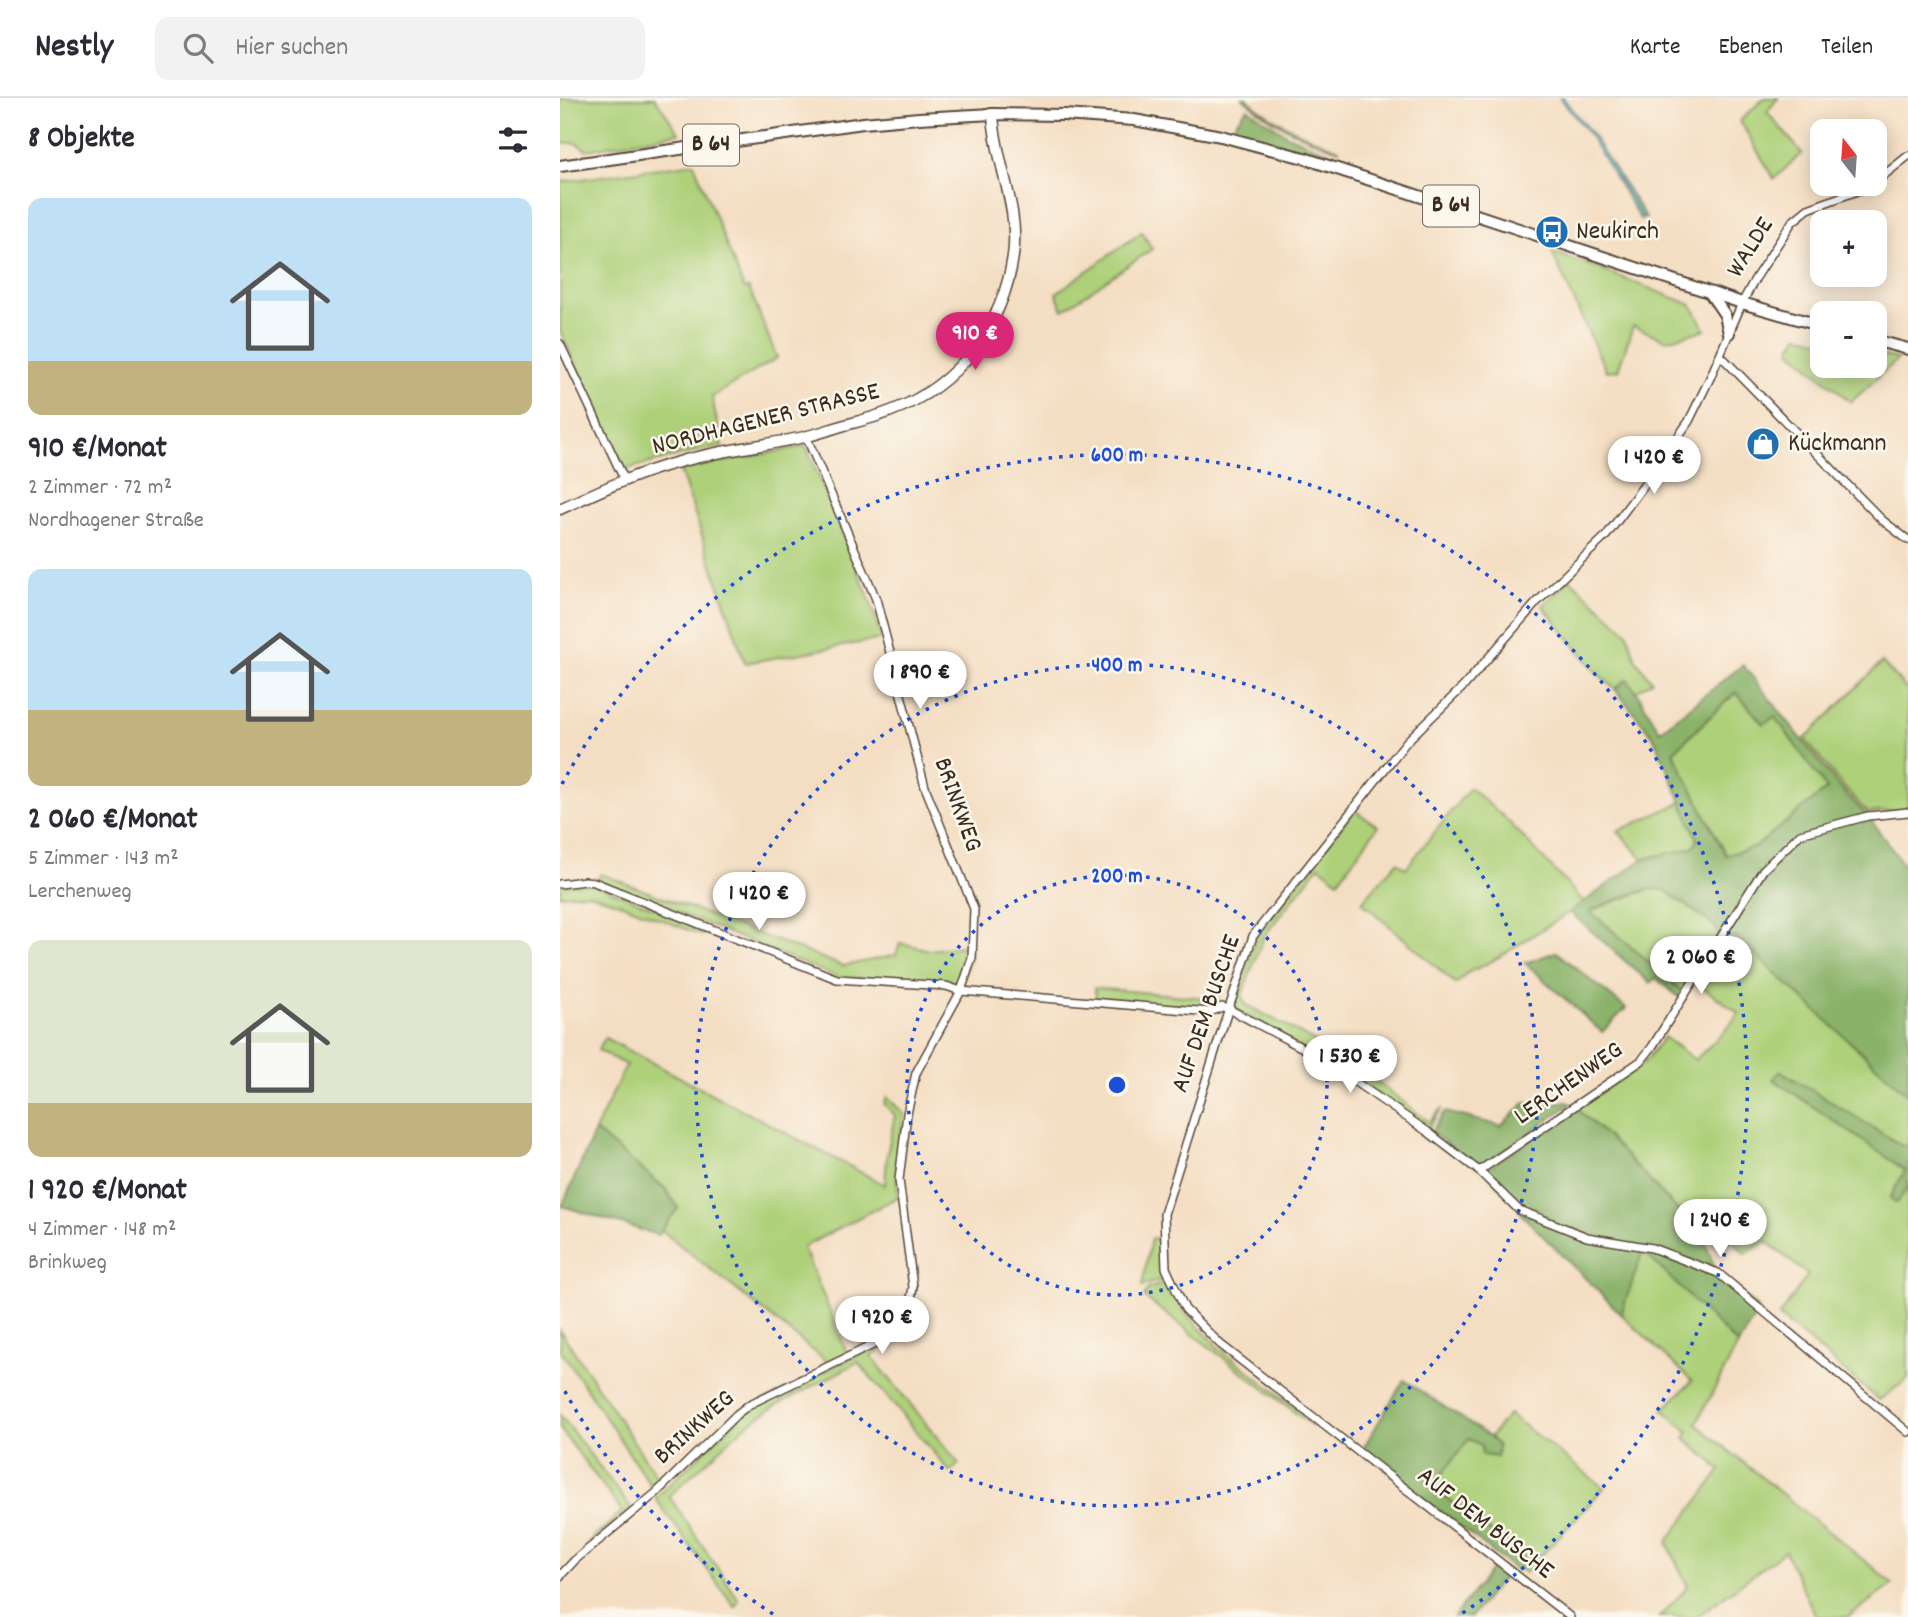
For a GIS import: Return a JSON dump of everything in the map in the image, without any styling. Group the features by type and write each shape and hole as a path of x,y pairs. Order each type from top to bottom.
{"main road":[{"name":"B 64","path":"560,166 863,123 993,114 1134,120 1255,144 1349,172 1710,293 1810,323"},
{"path":"1710,293 1725,315 1729,333"},
{"path":"1887,343 1908,349"}],"street":[{"name":"NORDHAGENER STRASSE","path":"560,509 624,479 680,461 806,436 891,412 931,390 962,364 994,320 1006,292 1013,254 1014,226 993,114"},
{"name":"WALDE","path":"1887,173 1908,156"},
{"name":"WALDE","path":"1742,303 1797,217 1842,196"},
{"name":"AUF DEM BUSCHE","path":"1570,1617 1220,1344 1185,1309 1166,1268 1164,1213 1253,936 1407,741 1464,685 1537,602 1606,536 1689,421 1742,303"},
{"path":"560,344 624,479"},
{"path":"1720,355 1882,520 1908,540"},
{"name":"BRINKWEG","path":"560,1576 575,1560 656,1493 737,1413 750,1404 883,1340 897,1330 906,1317 913,1287 899,1180 907,1114 916,1073 961,991 972,958 974,909 925,787 876,599 806,436"},
{"name":"LERCHENWEG","path":"1479,1171 1641,1062 1763,870 1800,834 1868,816 1908,812"},
{"path":"560,884 594,882 837,979 946,986 961,991 1210,1012 1222,1007 1229,1009 1317,1055 1479,1171 1519,1210 1587,1237 1652,1248 1718,1273 1908,1432"},
{"path":"1210,1012 1224,1023"}],"green space":[{"path":"560,98 655,98 679,133 587,150 576,143 560,143"},
{"path":"1243,98 1290,128 1339,150 1288,129 1264,115"},
{"path":"1560,98 1563,98 1591,133 1646,218 1640,219 1589,134"},
{"path":"1764,98 1778,98 1767,112 1802,153 1774,179 1740,121"},
{"path":"1247,108 1287,135 1337,156 1335,161 1230,130"},
{"path":"694,163 744,289 749,288 777,358 712,397 722,447 627,469 622,464 560,331 560,182"},
{"path":"1142,232 1152,249 1063,310 1056,293"},
{"path":"1552,252 1692,305 1705,330 1666,340 1633,326 1618,370 1606,371"},
{"path":"1798,335 1810,338 1810,367 1790,350"},
{"path":"1887,356 1898,359 1887,369"},
{"path":"1823,378 1877,378 1851,402"},
{"path":"806,446 870,600 882,639 745,663 680,470"},
{"path":"1570,579 1627,632 1636,660 1652,681 1636,691 1627,680 1615,689 1597,673 1543,606"},
{"path":"1882,662 1908,691 1908,809 1868,813 1805,739"},
{"path":"1743,665 1838,785 1869,818 1908,871 1908,1095 1737,938 1719,935 1715,926 1664,890 1637,892 1590,911 1684,993 1680,998 1656,978 1650,983 1570,912 1643,859 1692,848 1698,840 1653,736 1615,689 1627,679 1660,731","holes":["1736,692 1763,724 1775,717 1827,789 1755,847 1726,855 1673,752"]},
{"path":"1736,692 1763,724 1775,717 1827,789 1755,847 1726,855 1673,752"},
{"path":"1470,788 1505,818 1584,902 1494,960 1467,973 1456,984 1362,902 1397,862 1406,868"},
{"path":"1682,802 1698,840 1692,848 1643,859 1618,831"},
{"path":"1354,810 1378,826 1338,881 1319,866 1264,936 1242,995 1245,1004 1325,1047 1429,1122 1442,1109 1427,1129 1378,1094 1233,1008 1257,936"},
{"path":"601,874 843,966 896,955 900,943 930,950 970,945 970,958 959,986 947,983 837,977 597,880"},
{"path":"592,883 710,930 701,935 588,893 560,895 560,885"},
{"path":"1658,888 1715,926 1719,935 1684,993 1590,911"},
{"path":"1725,935 1737,938 1908,1095 1908,1145 1903,1146 1781,1071 1905,1171 1897,1202 1908,1187 1908,1379 1879,1400 1779,1316 1808,1275 1766,1241 1745,1254 1707,1212 1690,1224 1612,1141 1576,1108 1642,1065 1664,1037 1695,1060 1723,1033 1739,1013 1696,983"},
{"path":"1556,952 1626,1008 1602,1032 1525,963"},
{"path":"1094,988 1219,999 1220,1005 1210,1008 1097,1000"},
{"path":"605,1038 885,1185 887,1155 895,1115 884,1104 887,1097 904,1114 896,1167 898,1197 803,1247 848,1355 829,1363 661,1230 678,1208 666,1189 595,1131 626,1065 598,1050"},
{"path":"1781,1071 1902,1146 1908,1145 1908,1187 1897,1203 1890,1198 1905,1170 1773,1079"},
{"path":"1525,1103 1571,1104 1478,1168 1431,1132 1445,1112 1501,1126"},
{"path":"1576,1108 1612,1141 1686,1219 1705,1242 1718,1276 1759,1309 1738,1345 1643,1251 1621,1314 1520,1213 1521,1210 1488,1174 1488,1168"},
{"path":"595,1131 665,1189 678,1208 658,1235 562,1206"},
{"path":"1151,1238 1160,1239 1163,1269 1167,1278 1142,1286"},
{"path":"1643,1250 1738,1345 1696,1424 1893,1584 1848,1617 1816,1617 1785,1551 1696,1617 1659,1617 1688,1587 1667,1542 1721,1470 1685,1438 1689,1432 1663,1410 1692,1381 1621,1314"},
{"path":"1167,1282 1183,1310 1217,1346 1315,1423 1313,1426 1144,1297 1148,1289"},
{"path":"560,1330 661,1483 653,1489 560,1349"},
{"path":"888,1340 886,1345 871,1356 959,1464 950,1472 858,1362 775,1406 743,1428 669,1496 739,1600 735,1607 655,1498 746,1411"},
{"path":"1404,1380 1490,1437 1498,1446 1497,1457 1482,1455 1481,1445 1469,1439 1432,1487 1527,1559 1517,1571 1362,1450"},
{"path":"1509,1414 1604,1488 1525,1573 1519,1568 1526,1559 1432,1487 1469,1439 1481,1445 1498,1446 1490,1437"},
{"path":"560,1415 631,1508 592,1543 588,1543 622,1511 560,1429"},
{"path":"1495,1565 1506,1574 1471,1617 1454,1617"}],"waterway":[{"path":"1562,98 1590,134 1642,217"}],"place":[{"name":"Neukirch","path":"1552,232"},
{"name":"Kückmann","path":"1763,444"}]}
